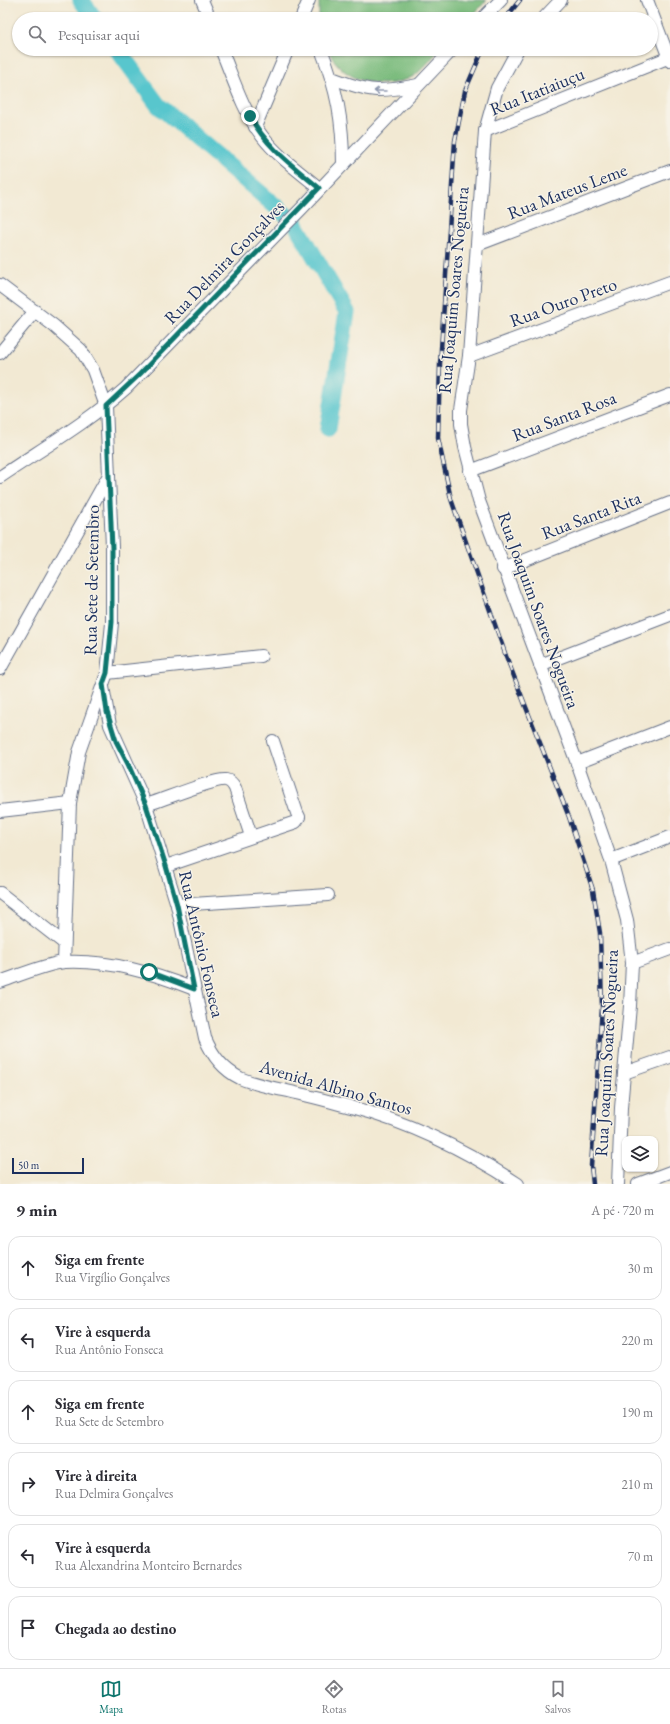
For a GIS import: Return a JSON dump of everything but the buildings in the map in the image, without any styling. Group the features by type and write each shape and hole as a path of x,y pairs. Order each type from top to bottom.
{"street":[{"path":"202,0 207,12"},
{"path":"489,12 501,0"},
{"path":"549,12 560,0"},
{"path":"647,0 652,12"},
{"path":"658,28 670,59"},
{"path":"224,56 255,127 274,150 319,188"},
{"path":"255,127 285,56"},
{"path":"323,56 332,78 341,120 343,165"},
{"name":"Rua Delmira Gonçalves","path":"0,477 106,406 343,165 446,56"},
{"name":"Rua Joaquim Soares Nogueira","path":"514,56 497,88 485,131 469,356 461,417 462,435 470,471 504,569 577,762 611,860 627,920 632,963 618,1184"},
{"name":"Rua Itatiaiuçu","path":"485,131 670,59"},
{"path":"332,78 362,89 373,91 396,90 418,85"},
{"name":"Rua Mateus Leme","path":"477,245 670,170"},
{"name":"Rua Ouro Preto","path":"469,356 670,282"},
{"name":"Rua Sete de Setembro","path":"0,285 72,341 87,358 99,384 106,406 110,474 112,622 105,679 79,752 70,803 64,962"},
{"path":"0,353 35,311"},
{"name":"Rua Santa Rosa","path":"470,471 670,395"},
{"path":"0,669 110,474"},
{"name":"Rua Santa Rita","path":"504,569 670,503"},
{"path":"540,665 670,615"},
{"path":"105,679 261,656"},
{"name":"Rua Antônio Fonseca","path":"105,679 110,725 146,805 177,905 202,1028 208,1047 217,1060 229,1072"},
{"path":"577,762 670,727"},
{"path":"166,866 296,822 299,817 273,741"},
{"path":"146,805 212,782 227,780 231,782 235,788 251,836"},
{"path":"0,811 70,803"},
{"path":"611,860 670,837"},
{"path":"0,893 64,943"},
{"path":"177,905 328,895"},
{"path":"632,963 670,949"},
{"path":"0,982 64,962 134,969 166,978 194,989"},
{"path":"624,1073 670,1057"},
{"name":"Avenida Albino Santos","path":"229,1072 253,1083 351,1107 403,1124 458,1148 518,1184"},
{"path":"638,1184 670,1172"}],"green space":[{"path":"319,0 487,0 476,12 319,12"},
{"path":"332,56 433,56 419,72 412,77 388,84 364,81 352,76 342,69"}],"waterway":[{"path":"81,0 90,12"},
{"path":"122,56 158,105 295,223 347,312 328,429"}],"railway":[{"path":"511,12 520,0"},
{"path":"480,56 465,91 455,141 440,364 438,438 451,499 506,656 569,817 593,890 600,933 602,1007 591,1166 593,1184"}],"route":[{"path":"149,972 194,989 177,905 166,866 146,805 116,741 107,712 103,684 107,673 112,622 112,548 106,406 140,374 302,208 319,188 274,150 262,137 250,116"}]}
